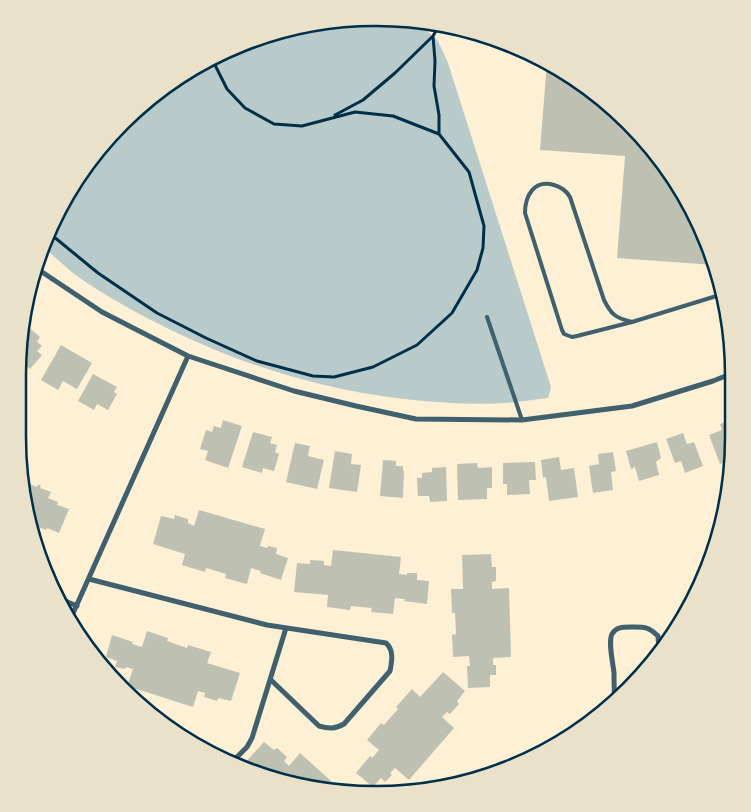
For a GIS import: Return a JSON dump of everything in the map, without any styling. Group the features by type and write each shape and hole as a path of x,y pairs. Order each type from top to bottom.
{"street":[{"path":"42,272 102,312 188,356 294,391 416,419 522,420 632,406 725,376"},
{"path":"74,612 188,356"},
{"path":"89,579 267,625 386,642 392,652 390,671 344,724 336,728 328,729 319,726 271,680"},
{"path":"68,602 77,606"},
{"path":"615,690 610,641 611,635 615,630 620,627 646,627 658,636 658,642"},
{"path":"237,757 252,738 286,628"}],"lane":[{"path":"632,322 617,318 609,310 604,300 567,192 561,187 547,183 536,187 528,194 524,213 562,332 567,336 572,337 632,322 716,296"},
{"path":"487,317 522,420"}],"path":[{"path":"329,118 363,100 395,73 436,32"},
{"path":"433,36 434,86 439,115 439,134"},
{"path":"55,238 98,273 157,313 257,361 313,376 334,377 373,367 418,345 452,313 477,270 483,248 484,226 469,172 439,134 393,116 355,112 302,126 274,124 244,108 227,89 215,65"}],"shaded area":[{"path":"376,26 426,30 438,41 448,63 551,387 548,398 483,404 389,397 354,392 321,384 254,365 190,339 149,319 107,295 68,269 49,252 62,221 85,181 113,145 145,113 181,85 221,62 242,53 285,38 307,33 330,29"}],"building":[{"path":"546,71 570,85 606,113 653,163 666,181 689,221 706,264 617,258 625,156 540,150"},
{"path":"29,328 40,337 37,342 42,346 37,351 42,355 30,369 26,366"},
{"path":"61,345 92,363 77,389 63,381 58,390 41,380"},
{"path":"93,374 117,387 114,392 117,394 108,410 97,404 94,410 78,401"},
{"path":"223,420 242,426 228,468 205,460 208,451 200,449 206,430 212,432 214,426 221,428"},
{"path":"725,422 724,463 720,464 709,435 722,430 720,424"},
{"path":"253,432 272,437 270,443 277,445 275,452 279,454 274,471 263,468 262,473 242,467"},
{"path":"683,433 687,444 694,442 703,466 685,473 681,461 675,463 666,439"},
{"path":"657,442 661,458 656,462 659,475 639,481 635,467 631,469 626,451"},
{"path":"295,443 310,446 308,456 324,460 317,489 286,482"},
{"path":"335,451 352,454 351,464 361,465 357,492 329,488"},
{"path":"613,452 616,471 611,472 613,490 593,493 589,466 599,464 598,454"},
{"path":"559,457 561,470 574,468 578,497 549,501 546,477 543,478 541,460"},
{"path":"383,460 396,461 396,466 403,466 403,498 380,496"},
{"path":"535,462 536,480 529,480 530,494 507,495 507,484 503,484 503,463"},
{"path":"477,463 478,468 492,467 492,488 487,488 487,499 458,500 457,464"},
{"path":"446,467 447,501 430,502 429,496 418,496 417,478 422,478 422,473 432,472 432,468"},
{"path":"29,484 37,487 38,484 41,486 40,488 51,492 48,498 58,502 57,505 69,509 59,533 47,528 46,530 38,527"},
{"path":"199,510 265,529 260,546 277,548 276,554 288,558 281,580 251,568 247,584 225,578 226,574 206,568 205,572 182,565 185,554 153,544 161,516 174,519 175,515 188,519 188,523 194,526"},
{"path":"333,550 401,557 399,574 417,573 417,580 429,581 427,604 395,598 393,614 371,612 372,608 351,606 350,610 327,607 328,595 294,592 297,563 310,564 310,560 324,561 324,565 331,566"},
{"path":"491,554 492,567 496,567 496,581 492,582 492,589 509,588 511,657 493,658 493,665 496,665 496,675 490,675 490,687 468,688 467,666 470,666 469,656 453,657 452,635 456,634 455,613 452,613 451,589 463,589 462,555"},
{"path":"147,631 168,638 167,641 187,648 188,645 211,652 207,663 240,673 231,701 218,698 217,701 204,697 205,693 198,691 193,707 134,688 128,682 133,669 115,667 117,661 106,657 112,635 142,647"},
{"path":"443,672 465,691 457,701 459,704 450,714 447,712 442,717 454,728 409,780 395,768 390,773 392,775 385,782 381,778 374,786 372,786 356,773 370,756 372,758 379,750 367,740 381,723 384,725 398,709 396,707 412,689 420,697"},
{"path":"264,742 274,750 277,748 287,757 284,761 289,766 300,753 334,783 285,774 247,761"}]}
